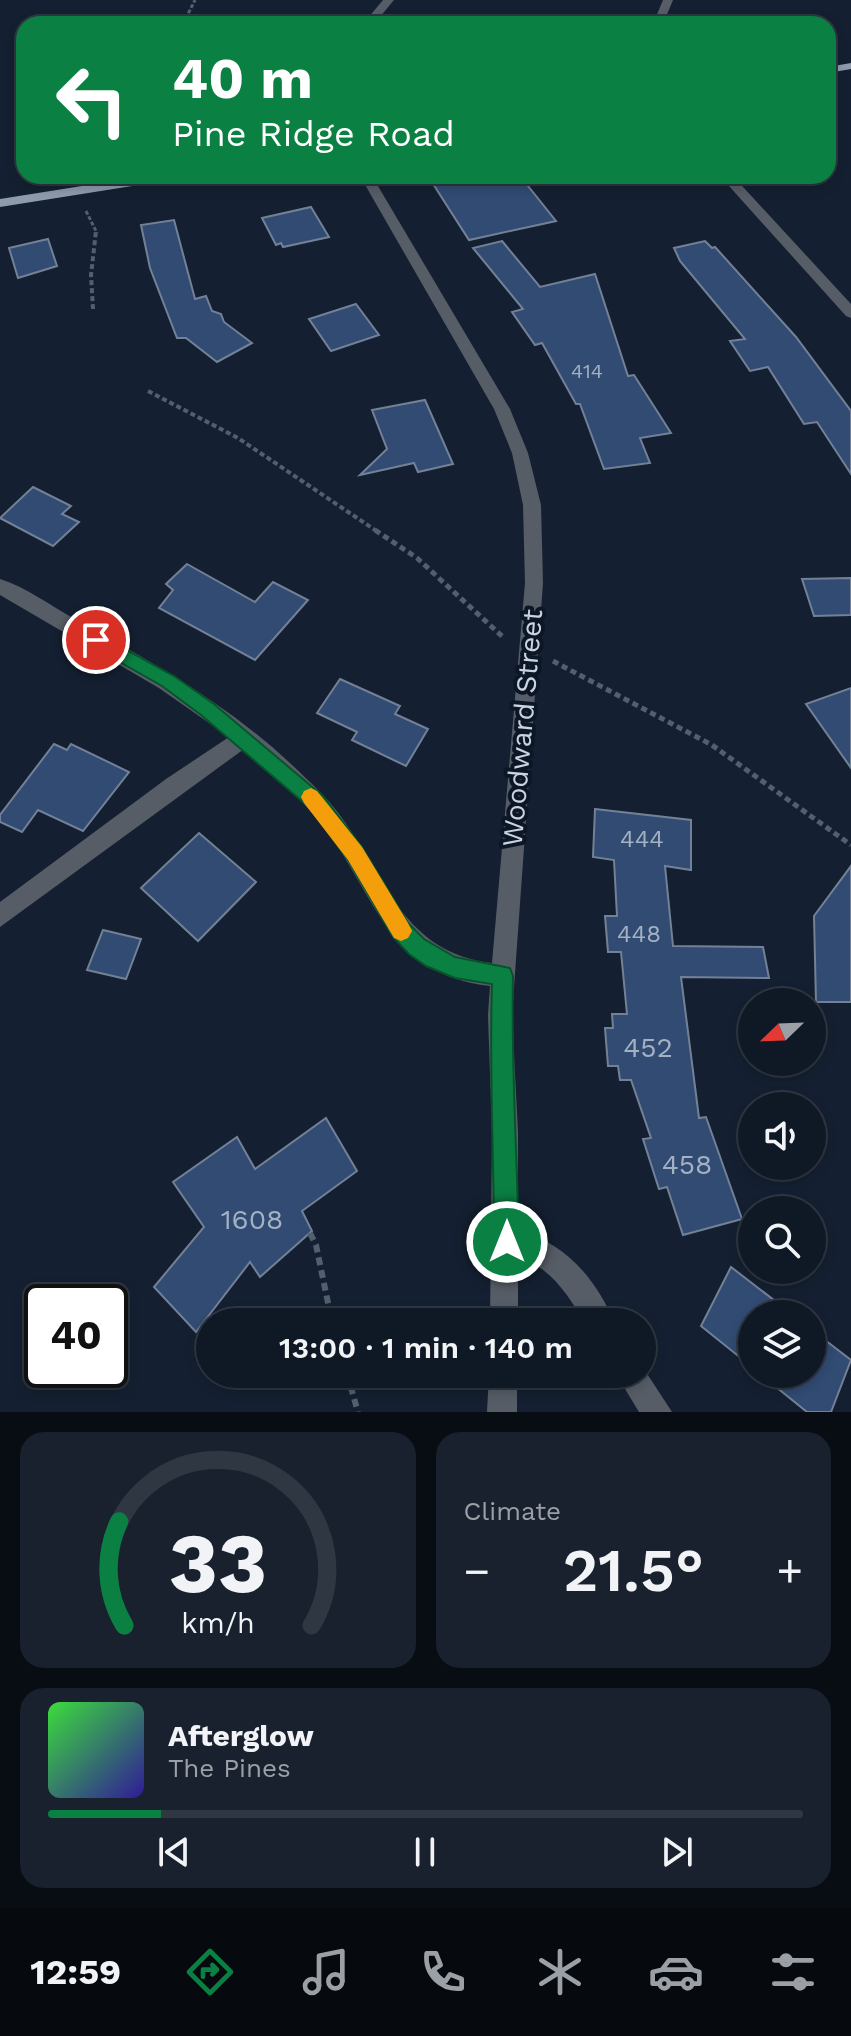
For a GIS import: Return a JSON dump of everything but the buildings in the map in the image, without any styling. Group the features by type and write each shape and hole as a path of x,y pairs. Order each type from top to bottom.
{"main road":[{"path":"0,203 120,184"}],"street":[{"path":"375,16 389,0"},
{"name":"Woodward Street","path":"371,184 502,409 520,453 532,505 534,583 503,976 500,1054 507,1242 505,1308"},
{"path":"733,184 851,313"},
{"path":"0,586 168,681 244,738 316,802 355,853 400,930 416,946 455,968 503,976"},
{"path":"0,916 173,786 244,738"},
{"path":"507,1242 525,1244 545,1253 564,1268 591,1308"},
{"path":"502,1412 503,1388"},
{"path":"640,1388 657,1412"}],"path":[{"path":"82,190 97,234 91,275 93,309"},
{"path":"310,1233 316,1245 329,1308"},
{"path":"351,1388 358,1412"}],"slow traffic":[{"path":"311,797 355,853 401,931"}],"route":[{"path":"96,640 168,681 227,724 316,802 355,853 400,930 416,946 455,968 503,976 500,1054 507,1242"}]}
